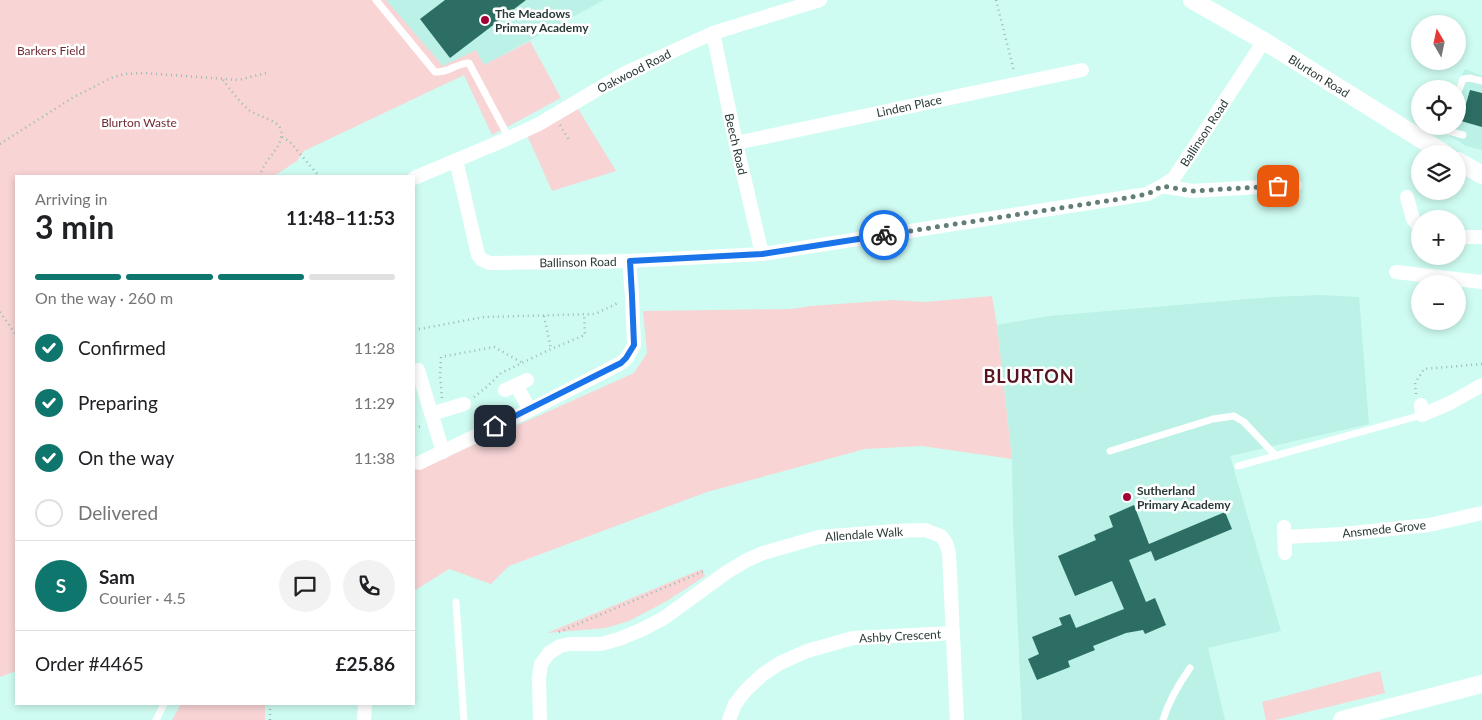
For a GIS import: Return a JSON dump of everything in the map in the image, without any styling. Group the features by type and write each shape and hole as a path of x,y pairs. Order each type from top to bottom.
{"street":[{"name":"Oakwood Road","path":"415,178 509,138 555,115 625,74 713,33 820,0"},
{"name":"Blurton Road","path":"1192,0 1211,8 1431,145"},
{"name":"Beech Road","path":"713,33 762,254"},
{"name":"Ballinson Road","path":"456,160 478,255 490,263 630,261 762,254 1148,194 1174,178 1264,41"},
{"name":"Linden Place","path":"736,143 1082,70"},
{"path":"1466,166 1482,175"},
{"path":"1162,186 1192,191 1295,185"},
{"path":"1413,203 1413,210"},
{"path":"1466,237 1482,237"},
{"path":"419,463 530,410 621,363 634,345 630,261"},
{"path":"1396,272 1482,282"},
{"path":"418,370 437,412 443,452"},
{"path":"516,385 530,410"},
{"path":"1421,410 1450,403 1482,385"},
{"path":"437,412 464,404"},
{"name":"Ansmede Grove","path":"1285,553 1284,532 1343,534 1429,525 1482,513"},
{"name":"Allendale Walk","path":"549,653 560,646 570,644 601,644 641,630 664,618 727,572 747,560 763,554 819,537 926,530 941,536 949,552 957,720"},
{"name":"Ashby Crescent","path":"728,720 735,704 762,675 780,663 807,651 853,638 953,634"},
{"path":"540,720 539,678 542,664 549,653"},
{"path":"1342,720 1482,684"},
{"path":"364,720 365,705"}],"lane":[{"path":"376,0 435,72 441,73 464,63 469,63 509,138"},
{"path":"1463,80 1470,78 1482,82"},
{"path":"1238,466 1276,456 1421,410"},
{"path":"1110,450 1213,419 1234,416 1244,422 1276,456"},
{"path":"456,602 464,720"},
{"path":"1163,720 1167,706 1176,688 1190,668"},
{"path":"156,720 164,705"}],"path":[{"path":"996,0 1017,84"},
{"path":"0,144 72,98 111,78 124,74 144,73 239,80 266,73"},
{"path":"222,79 248,110 278,125 282,130 282,137 260,175"},
{"path":"555,115 569,140"},
{"path":"282,137 290,142 318,175"},
{"path":"415,330 484,317 595,314 632,296"},
{"path":"0,312 15,334"},
{"path":"464,404 488,386 501,373 585,335 584,315"},
{"path":"544,316 551,349"},
{"path":"437,412 440,357 494,347 522,362"},
{"path":"1421,410 1416,401 1415,383 1424,369 1482,364"},
{"path":"549,653 556,633 705,571"},
{"path":"270,705 270,720"}],"shaded area":[{"name":"The Meadows Primary Academy","path":"386,0 604,0 484,65 476,50 443,67"},
{"path":"1466,69 1482,76 1482,150 1466,146 1448,135 1466,135 1466,80 1459,80"},
{"name":"Sutherland Primary Academy","path":"1320,295 1359,297 1369,424 1230,456 1281,631 1208,648 1225,720 1022,720 1012,459 997,325 1049,316 1272,297"}],"green space":[{"path":"0,0 386,0 443,66 476,50 484,65 530,41 561,98 492,135 464,75 304,151 297,161 276,175 15,175 15,671 0,677"},
{"path":"577,107 616,171 552,191 527,135"},
{"path":"992,296 1012,459 922,446 865,449 707,492 509,566 491,584 449,569 415,590 415,470 634,373 647,353 643,311 791,309 893,300 925,302"},
{"path":"702,569 705,576 667,601 629,621 606,628 547,633"},
{"path":"1380,671 1385,693 1275,720 1266,720 1262,702"},
{"path":"180,705 265,705 265,720 172,720"}],"building":[{"path":"445,0 526,0 450,58 420,19"},
{"path":"1470,90 1482,93 1482,127 1466,122 1466,104"},
{"path":"1134,505 1149,544 1225,512 1232,529 1155,561 1151,551 1129,560 1146,602 1155,598 1166,625 1145,634 1143,630 1126,633 1093,646 1095,650 1068,661 1070,667 1037,680 1028,659 1039,654 1032,637 1062,625 1059,618 1070,614 1076,628 1124,609 1112,581 1075,596 1058,556 1096,540 1094,535 1113,527 1109,516"}],"way so far":[{"path":"884,235 1126,198 1148,194 1162,186 1192,191 1278,186"}],"place":[{"name":"The Meadows Primary Academy","path":"485,20"},
{"name":"Sutherland Primary Academy","path":"1127,497"}],"district":[{"name":"BLURTON","path":"1029,376"}],"route":[{"path":"495,426 621,363 626,358 634,345 630,261 762,254 884,235"}],"park label":[{"name":"Barkers Field","path":"51,50"},
{"name":"Blurton Waste","path":"139,122"}]}
